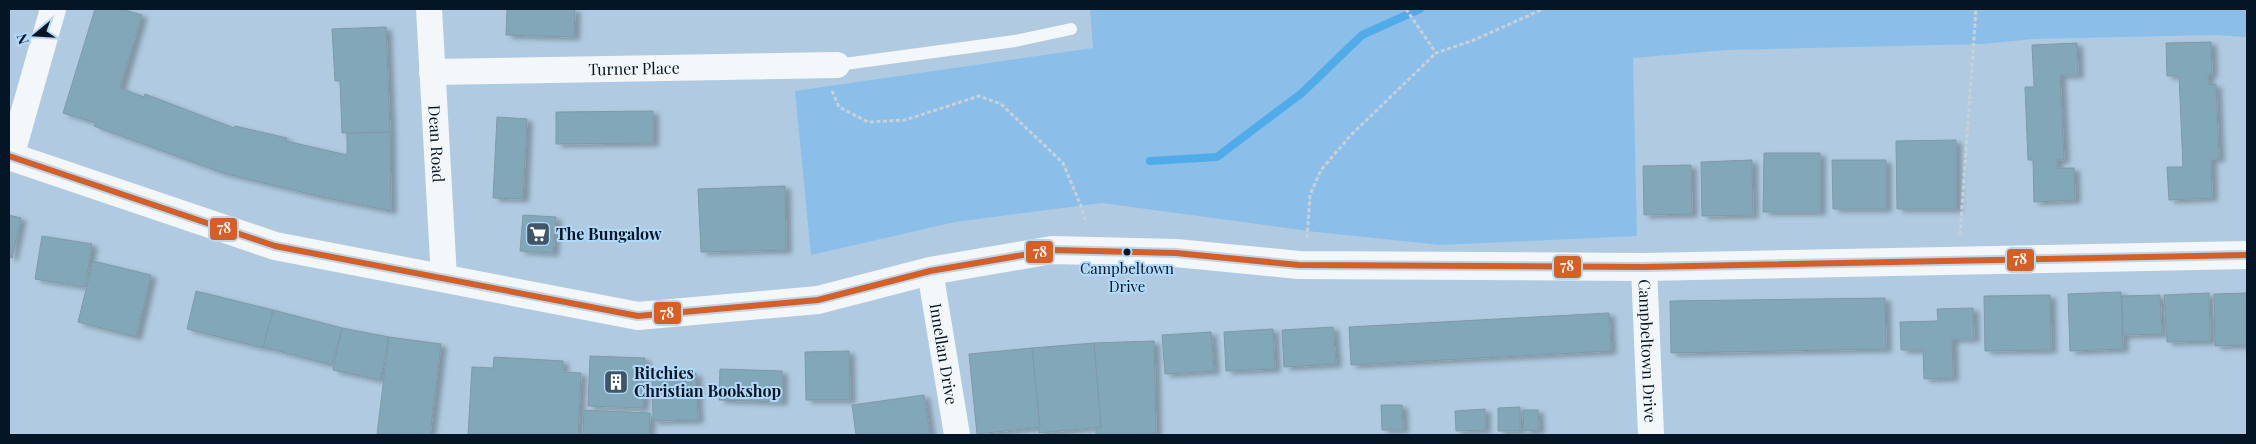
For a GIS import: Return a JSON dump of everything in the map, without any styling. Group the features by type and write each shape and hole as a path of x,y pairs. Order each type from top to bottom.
{"main road":[{"path":"10,156 275,246 638,316 818,300 930,271 1052,250 1176,253 1305,265 1644,267 2247,255"}],"street":[{"path":"10,156 54,9"},
{"name":"Dean Road","path":"429,9 444,278"},
{"name":"Turner Place","path":"432,72 829,65"},
{"name":"Campbeltown Drive","path":"1644,267 1651,435"},
{"name":"Innellan Drive","path":"930,271 957,435"}],"lane":[{"path":"829,65 1015,41 1071,29"}],"path":[{"path":"1406,9 1436,54"},
{"path":"1305,265 1310,195 1321,170 1350,136 1436,54 1474,40 1543,9"},
{"path":"1959,261 1976,9"},
{"path":"829,65 839,107 868,122 905,120 979,96 1001,104 1062,163 1081,206 1092,251"}],"shaded area":[{"path":"1090,9 2247,9 2247,37 2215,35 2033,39 1983,44 1727,50 1633,58 1637,236 1441,245 1316,232 1102,203 955,222 811,255 795,91 1093,48"}],"building":[{"path":"95,9 121,9 142,15 120,88 144,97 145,94 234,128 235,126 287,138 286,141 347,155 347,133 390,132 391,211 322,197 223,173 94,126 96,123 63,113"},
{"path":"507,9 575,9 574,37 506,35"},
{"path":"386,27 390,132 342,133 340,81 335,81 332,29"},
{"path":"2211,42 2212,74 2208,75 2209,85 2216,84 2219,159 2211,159 2212,198 2169,200 2167,167 2183,167 2179,76 2167,76 2166,43"},
{"path":"2077,43 2078,75 2060,75 2064,160 2057,160 2057,168 2074,168 2075,200 2034,202 2033,160 2028,160 2025,87 2034,87 2032,45"},
{"path":"653,111 653,143 556,144 556,112"},
{"path":"497,117 527,119 523,199 493,198"},
{"path":"1956,140 1956,209 1897,209 1896,141"},
{"path":"1764,153 1820,153 1820,212 1763,212"},
{"path":"1752,160 1753,215 1702,216 1701,162"},
{"path":"1832,160 1886,160 1886,209 1833,209"},
{"path":"1691,165 1692,214 1644,215 1643,166"},
{"path":"785,186 786,250 701,252 698,189"},
{"path":"9,215 21,218 12,258 9,257"},
{"name":"The Bungalow","path":"523,215 556,217 553,253 520,251"},
{"path":"42,236 92,244 85,287 35,279"},
{"path":"93,261 151,275 136,337 78,322"},
{"path":"196,291 273,310 264,348 187,329"},
{"path":"2121,292 2123,349 2070,351 2068,294"},
{"path":"2209,293 2210,341 2167,342 2164,295"},
{"path":"2247,293 2247,345 2215,346 2214,294"},
{"path":"2050,295 2051,350 1985,351 1984,296"},
{"path":"2160,295 2162,334 2123,335 2122,296"},
{"path":"1885,298 1886,349 1671,353 1670,301"},
{"path":"1973,308 1974,339 1952,339 1953,378 1924,379 1923,350 1901,350 1900,322 1938,321 1937,309"},
{"path":"273,310 342,328 332,365 263,347"},
{"path":"1609,313 1611,351 1351,365 1349,327"},
{"path":"1333,327 1336,364 1284,367 1282,330"},
{"path":"342,328 389,337 380,380 333,370"},
{"path":"1273,329 1275,369 1226,371 1224,332"},
{"path":"1211,332 1214,371 1165,374 1162,335"},
{"path":"389,337 441,344 430,435 377,434"},
{"path":"1154,341 1156,434 1096,435 1094,343"},
{"path":"1094,343 1101,427 1039,433 1032,348"},
{"path":"1032,348 1040,427 977,434 969,354"},
{"path":"849,351 850,400 806,400 805,352"},
{"name":"Ritchies Christian Bookshop","path":"590,356 645,358 643,408 588,406"},
{"path":"494,357 563,361 563,372 581,373 578,435 468,435 472,367 493,368"},
{"path":"720,369 782,371 782,402 719,400"},
{"path":"696,373 698,420 653,421 652,375"},
{"path":"924,395 930,434 856,435 852,405"},
{"path":"1381,405 1402,405 1403,430 1382,430"},
{"path":"1520,407 1520,431 1498,431 1498,408"},
{"path":"1485,409 1485,430 1456,431 1455,411"},
{"path":"584,410 650,413 649,435 583,435"},
{"path":"1523,410 1538,410 1539,430 1524,431"}],"waterway":[{"path":"1150,161 1217,157 1302,93 1362,35 1420,9"}],"transit line":[{"name":"78","path":"9,156 275,246 638,316 818,300 930,271 1052,250 1176,253 1299,265 1644,267 2247,255"}],"place":[{"name":"The Bungalow","path":"538,234"},
{"name":"Campbeltown Drive","path":"1127,252"},
{"name":"Ritchies Christian Bookshop","path":"616,382"}]}
